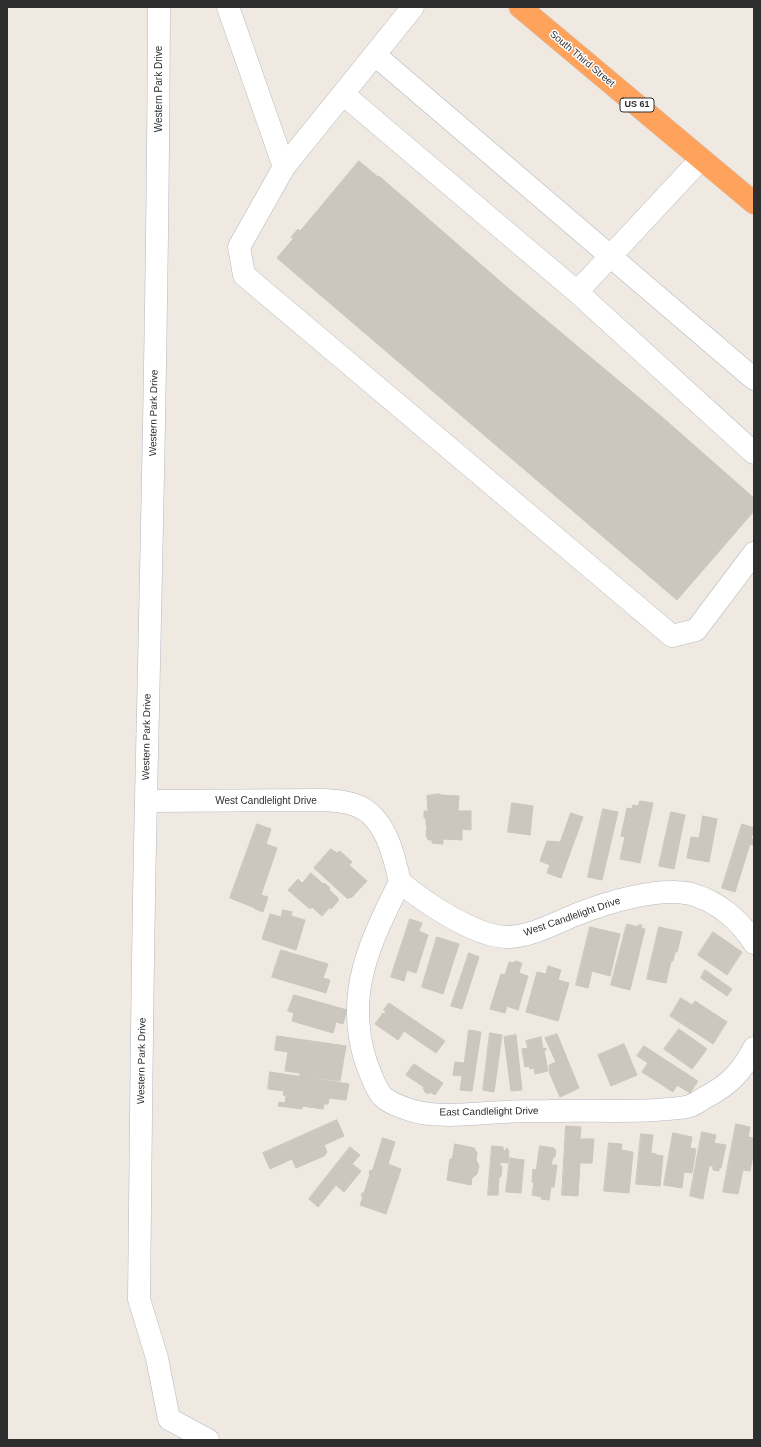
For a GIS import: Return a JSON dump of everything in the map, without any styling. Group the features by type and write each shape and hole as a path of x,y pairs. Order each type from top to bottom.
{"highway":[{"name":"South Third Street","path":"520,7 754,203"}],"street":[{"name":"Western Park Drive","path":"159,7 158,175 146,801 139,1299 158,1358 169,1419 208,1440"},
{"path":"228,7 284,167"},
{"path":"413,7 284,167 240,247 244,275 672,636 696,630 754,553"},
{"path":"375,54 754,379"},
{"path":"343,94 577,292 754,452"},
{"path":"577,292 701,159"},
{"name":"West Candlelight Drive","path":"146,801 324,800 346,802 356,805 369,813 379,825 396,862 400,882 430,905 458,920 485,932 506,937 535,932 618,900 666,892 689,894 718,905 742,927 754,943"},
{"name":"East Candlelight Drive","path":"400,882 383,914 368,952 362,973 358,998 360,1043 370,1075 382,1096 397,1105 412,1111 457,1115 551,1111 648,1110 690,1106 733,1080 746,1064 754,1048"}],"building":[{"path":"359,161 378,177 379,176 509,289 662,417 754,498 754,511 677,600 277,258 293,239 291,237 298,229 300,231"},
{"path":"438,794 459,796 458,811 471,811 471,830 462,829 462,840 443,839 443,844 432,843 432,840 428,840 426,836 426,818 424,818 424,811 428,811 427,796"},
{"path":"640,801 653,803 640,863 620,859 625,837 621,836 627,808 632,809 633,805 638,806"},
{"path":"512,803 533,806 530,835 508,832"},
{"path":"603,809 618,812 602,880 588,877"},
{"path":"671,812 685,815 674,869 659,866"},
{"path":"571,813 583,817 561,878 547,873 550,865 540,861 547,841 560,842"},
{"path":"703,816 717,819 709,862 687,858 691,837 699,838"},
{"path":"257,824 271,829 266,844 277,848 261,895 268,897 263,912 230,898"},
{"path":"742,824 754,828 751,839 754,840 753,845 750,844 735,892 722,888"},
{"path":"331,849 337,853 340,851 352,862 349,865 367,881 351,898 350,897 348,899 314,868"},
{"path":"311,873 330,888 329,890 338,898 336,899 339,900 322,916 312,907 310,909 288,890 298,879 302,883"},
{"path":"283,910 292,912 291,916 305,920 296,950 262,939 270,914 281,917"},
{"path":"410,919 422,923 419,931 428,935 416,973 407,970 404,981 391,977"},
{"path":"627,924 638,927 638,925 642,925 641,928 645,929 630,990 611,985"},
{"path":"590,927 620,934 610,976 592,971 588,988 576,985"},
{"path":"659,927 682,932 677,952 675,952 673,961 671,961 666,983 647,979"},
{"path":"713,932 742,952 727,975 698,955"},
{"path":"437,937 459,944 443,994 422,987"},
{"path":"281,950 328,964 323,978 330,980 326,993 272,977"},
{"path":"469,953 479,957 462,1009 451,1006"},
{"path":"515,961 522,963 519,973 528,976 518,1010 507,1006 505,1013 490,1009 501,974 505,975 509,962 515,963"},
{"path":"548,966 561,970 558,980 569,983 558,1021 526,1012 537,972 546,974"},
{"path":"705,970 732,989 727,996 701,978"},
{"path":"294,995 347,1010 343,1024 336,1022 333,1033 292,1021 294,1013 288,1011"},
{"path":"681,998 692,1005 695,1001 727,1022 713,1044 670,1016"},
{"path":"389,1003 445,1041 436,1053 404,1031 398,1040 375,1024 386,1011 384,1010"},
{"path":"679,1029 707,1049 692,1069 664,1049"},
{"path":"469,1030 481,1032 472,1091 460,1090 462,1076 453,1075 455,1062 464,1063"},
{"path":"490,1033 502,1035 494,1092 483,1090"},
{"path":"557,1034 579,1088 560,1097 550,1074 549,1065 556,1062 545,1038"},
{"path":"516,1035 522,1090 511,1091 504,1037"},
{"path":"277,1036 346,1046 340,1081 300,1076 300,1073 285,1071 288,1052 275,1050"},
{"path":"541,1037 543,1049 546,1048 544,1051 548,1071 535,1074 534,1068 530,1069 529,1066 525,1067 522,1049 528,1048 526,1041"},
{"path":"624,1044 637,1075 611,1086 598,1055"},
{"path":"644,1046 698,1081 690,1093 677,1085 673,1092 642,1072 648,1063 637,1056"},
{"path":"414,1064 443,1083 435,1095 430,1092 428,1094 424,1091 424,1087 406,1075"},
{"path":"270,1072 349,1084 346,1100 329,1098 328,1104 324,1104 323,1109 302,1106 302,1109 278,1106 279,1102 285,1103 286,1096 283,1095 284,1091 268,1089"},
{"path":"337,1120 344,1136 324,1145 327,1152 324,1156 296,1168 292,1159 270,1169 263,1153"},
{"path":"736,1124 750,1127 748,1137 754,1138 754,1150 750,1171 743,1170 738,1194 723,1192"},
{"path":"566,1126 581,1127 580,1139 594,1139 592,1163 580,1163 578,1196 562,1195"},
{"path":"702,1132 716,1135 714,1143 726,1145 719,1171 713,1170 713,1166 709,1166 703,1199 690,1196"},
{"path":"673,1133 692,1137 690,1148 696,1149 692,1173 684,1172 682,1188 664,1185"},
{"path":"641,1134 653,1135 651,1153 663,1156 660,1186 636,1184"},
{"path":"383,1138 395,1142 388,1164 401,1169 386,1214 360,1205 363,1197 361,1196 362,1193 364,1193 370,1170 372,1171"},
{"path":"609,1143 622,1144 621,1150 633,1152 629,1193 604,1191"},
{"path":"455,1144 474,1148 477,1153 476,1160 479,1166 477,1174 472,1178 471,1185 447,1180 450,1159 452,1159"},
{"path":"492,1146 503,1147 503,1150 506,1151 506,1148 509,1151 508,1163 500,1162 500,1166 502,1166 501,1177 499,1177 498,1195 488,1195"},
{"path":"540,1146 554,1148 554,1150 556,1150 555,1157 553,1157 551,1165 557,1165 554,1187 551,1187 549,1200 541,1199 542,1197 532,1195 534,1182 532,1182 533,1169 536,1170"},
{"path":"350,1147 360,1155 352,1164 361,1171 344,1192 336,1185 318,1207 309,1199"},
{"path":"510,1158 524,1160 521,1193 506,1192"}]}
